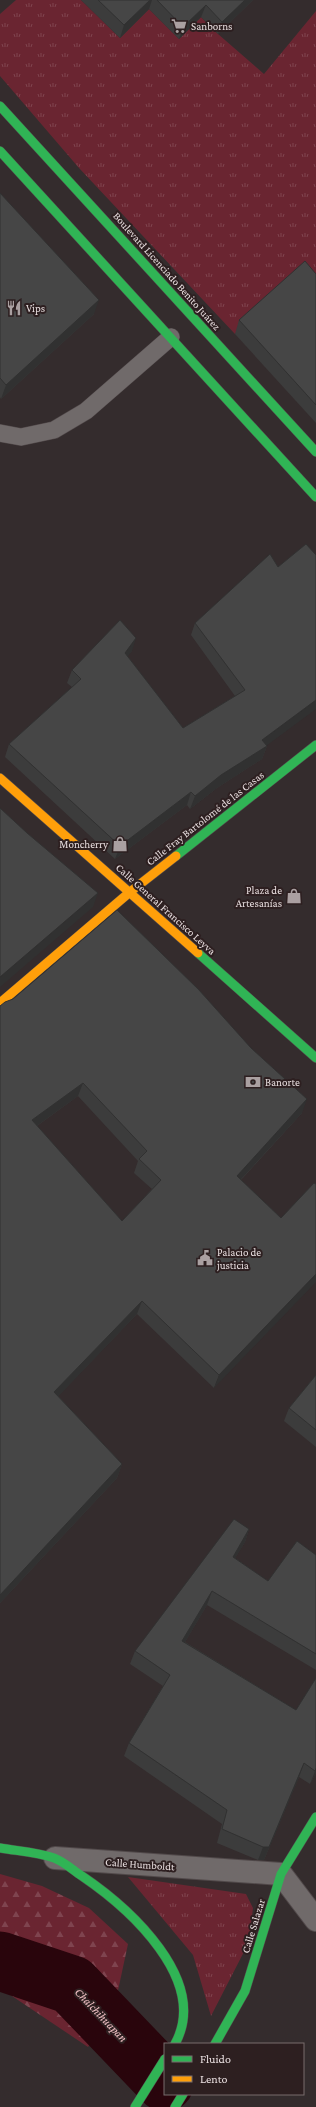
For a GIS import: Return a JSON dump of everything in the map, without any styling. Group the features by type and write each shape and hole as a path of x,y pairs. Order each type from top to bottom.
{"street":[{"name":"Boulevard Licenciado Benito Juárez","path":"0,106 316,452"},
{"path":"0,151 316,497"},
{"name":"Calle Fray Bartolomé de las Casas","path":"0,1003 130,892 316,745"},
{"name":"Calle General Francisco Leyva","path":"0,778 316,1058"},
{"name":"Calle Salazar","path":"216,2043 245,1991 280,1874 316,1817"},
{"name":"Calle Humboldt","path":"0,1848 55,1858 280,1874"},
{"path":"55,1858 97,1886 140,1925 171,1963 184,2004 180,2035 176,2043"},
{"path":"280,1874 316,1920"},
{"path":"135,2107 164,2061"},
{"path":"175,2107 182,2095"}],"lane":[{"path":"0,433 21,437 54,430 86,411 171,337"}],"green space":[{"path":"16,0 81,0 120,38 149,9 179,39 201,17 218,34 264,74 316,11 316,292 300,274 235,334 79,168 0,76 0,14"},
{"path":"0,1874 42,1886 89,1908 128,1944 114,2009 88,2047 0,1988"},
{"path":"128,1877 246,1894 253,1908 249,1942 211,2016 193,1955"}],"building":[{"path":"98,0 150,0 124,25"},
{"path":"157,0 245,0 222,22 206,5 183,27"},
{"path":"0,193 99,300 6,385 0,378"},
{"path":"305,261 316,274 316,405 239,320"},
{"path":"306,544 316,555 316,700 262,740 267,746 221,775 195,796 191,792 120,846 9,744 81,679 72,670 120,620 136,638 125,653 183,728 245,690 195,623 270,554 278,567"},
{"path":"0,808 98,893 0,977"},
{"path":"117,910 199,990 251,1048 307,1099 237,1176 281,1218 314,1183 316,1184 316,1274 219,1375 142,1301 54,1392 122,1464 0,1595 0,1006 13,999","holes":["83,1083 147,1151 139,1159 161,1180 122,1221 32,1120"]},
{"path":"316,1375 316,1430 289,1408"},
{"path":"234,1519 249,1529 233,1557 268,1581 297,1541 316,1555 316,1654 212,1591 182,1641 296,1710 316,1678 316,1768 315,1771 304,1763 269,1847 263,1847 222,1829 227,1810 129,1743 170,1675 135,1651"}],"waterway":[{"name":"Chalchihuapan","path":"0,1961 72,1985 164,2081"}],"traffic: fast":[{"path":"0,106 316,452"},
{"path":"0,151 316,497"},
{"path":"176,856 316,745"},
{"path":"198,953 316,1058"},
{"path":"216,2043 245,1991 281,1874 316,1817"},
{"path":"0,1848 41,1854 61,1861 101,1890 141,1926 159,1948 173,1971 182,1995 183,2020 175,2043"},
{"path":"135,2107 164,2061"},
{"path":"175,2107 182,2095"}],"traffic: slow":[{"path":"0,778 198,953"},
{"path":"0,1003 130,892 176,856"}],"place":[{"name":"Sanborns","path":"179,26"},
{"name":"Vips","path":"14,308"},
{"name":"Moncherry","path":"120,844"},
{"name":"Plaza de Artesanías","path":"294,896"},
{"name":"Banorte","path":"253,1082"},
{"name":"Palacio de justicia","path":"205,1258"}]}
